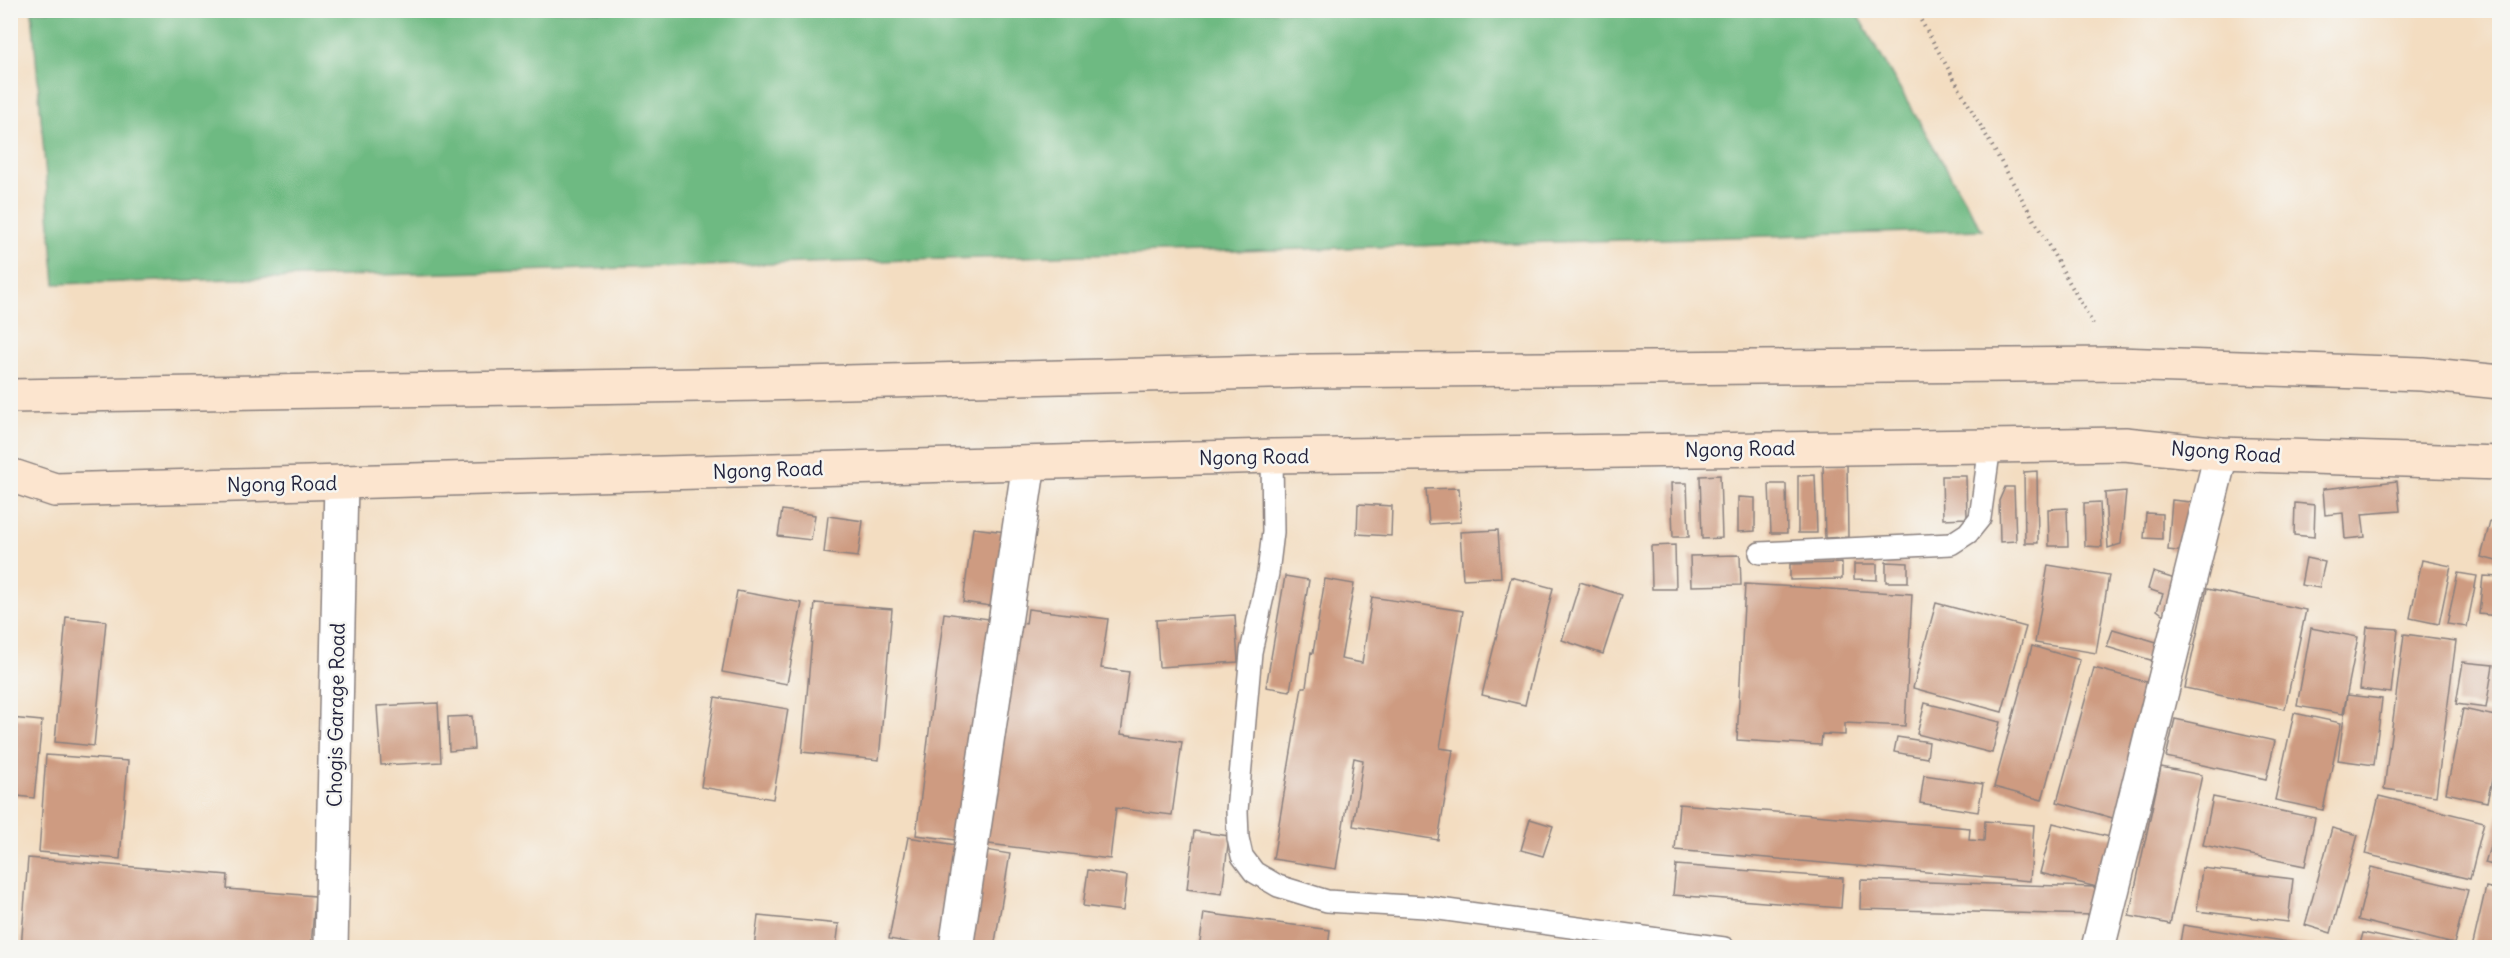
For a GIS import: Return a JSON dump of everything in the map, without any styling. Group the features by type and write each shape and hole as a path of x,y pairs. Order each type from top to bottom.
{"main road":[{"path":"10,396 749,384 1311,371 2116,364 2422,374 2499,382"},
{"name":"Ngong Road","path":"10,475 55,490 1272,456 2125,444 2221,454 2499,464"}],"street":[{"path":"2098,948 2221,454"},
{"path":"956,948 1029,463"},
{"name":"Chogis Garage Road","path":"331,948 341,483"}],"lane":[{"path":"1760,554 1951,544 1968,533 1980,518 1990,446"},
{"path":"1272,456 1273,532 1268,573 1251,652 1237,811 1238,838 1242,856 1254,872 1278,886 1327,901 1425,907 1724,948"}],"path":[{"path":"1915,10 2116,364"}],"green space":[{"path":"32,11 1855,11 1982,230 55,284"}],"building":[{"path":"1823,464 1847,464 1848,537 1825,538"},
{"path":"2037,471 2038,543 2025,543 2024,472"},
{"path":"1720,475 1722,538 1702,539 1700,476"},
{"path":"1815,475 1817,533 1798,533 1798,476"},
{"path":"1942,476 1966,476 1967,518 1943,519"},
{"path":"2397,481 2400,511 2362,514 2365,537 2345,539 2343,513 2325,515 2323,489"},
{"path":"1671,483 1687,483 1689,537 1673,537"},
{"path":"1769,484 1786,484 1787,533 1771,533"},
{"path":"2005,487 2014,487 2016,541 2000,542 1999,501"},
{"path":"1459,488 1461,522 1429,524 1426,489"},
{"path":"2126,491 2121,544 2108,548 2105,493"},
{"path":"1738,497 1755,498 1755,531 1738,532"},
{"path":"2172,500 2200,503 2195,553 2168,550"},
{"path":"2100,502 2102,547 2085,546 2084,503"},
{"path":"2295,503 2315,505 2314,537 2294,535"},
{"path":"1358,504 1392,506 1391,536 1357,534"},
{"path":"2067,508 2068,546 2049,546 2048,509"},
{"path":"782,510 815,515 811,540 778,536"},
{"path":"2146,513 2162,514 2162,539 2144,538"},
{"path":"828,516 863,521 858,557 824,553"},
{"path":"2490,522 2500,524 2500,562 2481,557"},
{"path":"973,528 1014,533 1004,608 963,602"},
{"path":"1498,530 1501,577 1463,579 1460,532"},
{"path":"1675,545 1676,589 1652,589 1651,546"},
{"path":"1740,555 1741,585 1691,586 1690,556"},
{"path":"2306,558 2325,562 2319,588 2301,585"},
{"path":"2422,560 2451,566 2439,624 2410,618"},
{"path":"1886,562 1908,563 1908,582 1886,582"},
{"path":"1842,563 1842,579 1790,580 1790,564"},
{"path":"1854,564 1877,564 1877,580 1854,579"},
{"path":"2048,565 2109,575 2096,653 2035,643"},
{"path":"2153,572 2181,581 2169,619 2157,610 2163,594 2148,589"},
{"path":"2458,573 2477,576 2467,627 2447,624"},
{"path":"1285,576 1309,580 1290,691 1266,687"},
{"path":"2483,576 2500,577 2498,616 2479,614"},
{"path":"1511,577 1553,588 1525,705 1482,695"},
{"path":"1325,579 1354,584 1341,659 1362,663 1372,597 1463,611 1440,748 1453,750 1438,840 1353,826 1363,760 1354,758 1336,869 1273,859 1302,687 1306,687"},
{"path":"1580,582 1622,595 1603,654 1562,640"},
{"path":"1745,584 1912,594 1905,726 1845,723 1845,735 1822,734 1821,745 1737,740"},
{"path":"2207,589 2306,610 2285,709 2185,688"},
{"path":"737,591 802,603 787,684 722,672"},
{"path":"815,603 892,609 879,760 802,752"},
{"path":"1936,603 2026,627 2002,712 1913,688"},
{"path":"1028,609 1108,619 1101,668 1129,672 1121,734 1182,742 1172,815 1116,808 1110,859 916,835 944,613 1026,624"},
{"path":"1235,615 1238,662 1159,667 1156,620"},
{"path":"66,617 106,621 94,746 55,742"},
{"path":"2367,627 2398,629 2391,693 2360,689"},
{"path":"2311,628 2358,637 2343,714 2297,706"},
{"path":"2113,629 2160,643 2154,661 2107,647"},
{"path":"2404,634 2456,641 2436,796 2384,789"},
{"path":"2032,646 2080,660 2042,800 1994,787"},
{"path":"2463,662 2493,665 2486,708 2456,704"},
{"path":"2094,668 2154,684 2116,819 2057,802"},
{"path":"2347,695 2382,699 2374,765 2338,760"},
{"path":"715,697 788,709 773,799 701,787"},
{"path":"438,703 441,762 381,765 377,706"},
{"path":"1925,703 2000,722 1992,753 1917,734"},
{"path":"2463,709 2500,717 2500,744 2487,802 2446,793"},
{"path":"2294,713 2341,723 2323,810 2275,800"},
{"path":"472,716 474,749 449,751 448,717"},
{"path":"10,718 42,721 34,798 10,795"},
{"path":"2175,719 2275,741 2266,779 2166,757"},
{"path":"1897,737 1929,742 1927,758 1894,752"},
{"path":"46,755 128,761 120,859 39,852"},
{"path":"2161,767 2202,775 2170,924 2129,916"},
{"path":"1924,775 1983,784 1978,812 1920,803"},
{"path":"2379,796 2484,822 2470,879 2365,854"},
{"path":"2213,797 2315,818 2305,866 2203,845"},
{"path":"1679,804 1970,828 1969,840 1984,841 1985,821 2034,825 2030,881 1675,850"},
{"path":"2500,813 2500,867 2485,863"},
{"path":"1530,819 1553,826 1543,856 1521,850"},
{"path":"2053,823 2114,838 2101,888 2040,873"},
{"path":"2332,828 2358,835 2331,933 2305,925"},
{"path":"1194,831 1229,836 1222,894 1187,889"},
{"path":"908,837 1010,854 994,948 939,948 889,939"},
{"path":"28,858 228,875 227,889 315,896 311,948 21,948"},
{"path":"1676,865 1843,878 1841,908 1673,895"},
{"path":"2371,867 2468,890 2454,944 2358,920"},
{"path":"2202,868 2293,879 2288,922 2197,911"},
{"path":"1088,870 1127,876 1123,911 1083,906"},
{"path":"1861,880 2095,887 2094,915 1860,909"},
{"path":"2486,887 2500,890 2500,948 2472,948"},
{"path":"1204,913 1330,930 1328,948 1199,948"},
{"path":"758,916 839,924 836,948 754,948"},
{"path":"2183,925 2314,946 2313,948 2179,948"},
{"path":"2363,933 2420,945 2419,948 2359,948"}]}
